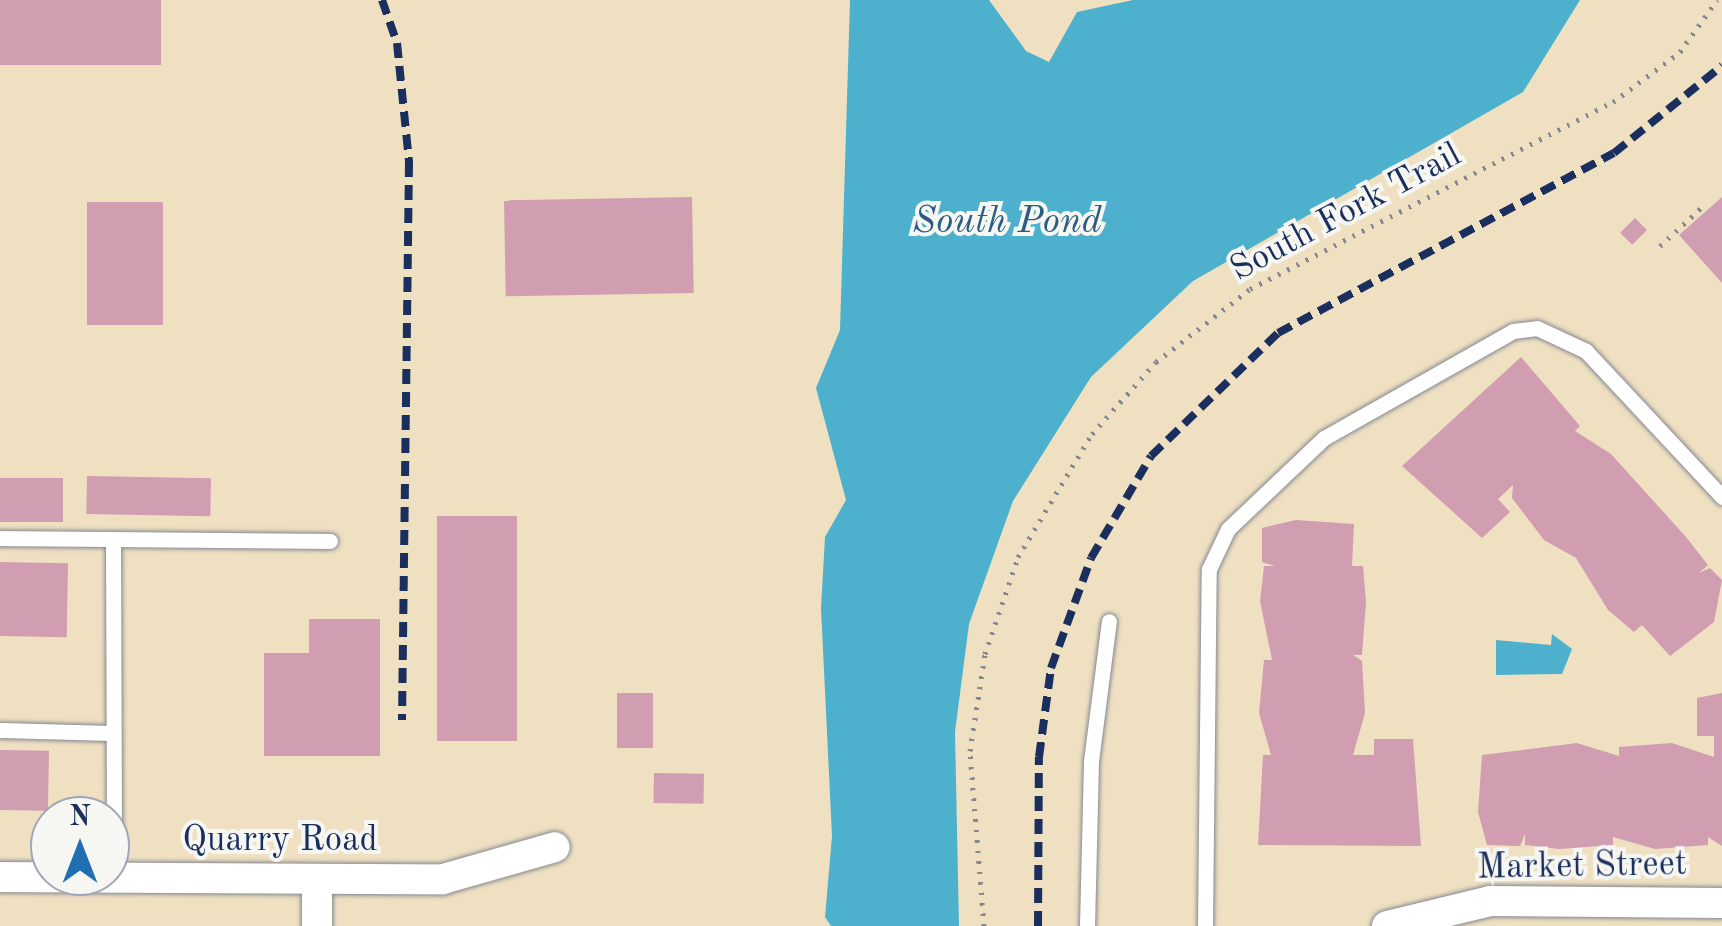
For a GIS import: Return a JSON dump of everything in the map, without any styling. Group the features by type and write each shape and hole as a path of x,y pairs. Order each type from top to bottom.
{"street":[{"name":"Quarry Road","path":"130,878 474,876 555,847"},
{"name":"Quarry Road","path":"0,877 30,877"},
{"path":"317,926 318,879"},
{"name":"Market Street","path":"1386,926 1490,901 1722,904"}],"lane":[{"path":"1205,926 1209,569 1228,528 1324,438 1513,331 1537,328 1586,351 1722,497"},
{"path":"0,538 330,540"},
{"path":"114,539 114,796"},
{"path":"1087,926 1091,761 1109,621"},
{"path":"0,730 114,733"}],"path":[{"name":"South Fork Trail","path":"984,926 970,750 986,654 1018,557 1092,434 1156,362 1250,289 1613,102 1680,52 1717,0"},
{"path":"1660,246 1703,206"}],"water":[{"name":"South Pond","path":"850,0 989,0 1026,51 1049,62 1077,12 1133,0 1580,0 1523,92 1193,281 1091,377 1013,501 969,624 955,732 959,926 831,926 825,917 832,836 821,608 825,537 846,500 816,388 840,330"},
{"path":"1552,634 1572,649 1562,674 1496,675 1496,640 1551,645"}],"building":[{"path":"0,0 161,0 161,65 0,65"},
{"path":"692,197 694,293 506,296 504,200"},
{"path":"1722,197 1722,283 1679,235"},
{"path":"87,202 163,202 163,325 87,325"},
{"path":"1635,218 1647,230 1632,245 1620,233"},
{"path":"1521,357 1580,426 1575,431 1611,454 1686,537 1708,565 1699,573 1710,568 1722,580 1714,622 1670,656 1642,625 1634,632 1608,610 1576,558 1544,540 1512,498 1513,485 1498,499 1510,512 1482,538 1402,466"},
{"path":"87,476 211,478 210,516 86,514"},
{"path":"0,478 63,478 63,522 0,522"},
{"path":"437,516 517,516 517,741 437,741"},
{"path":"1296,520 1354,524 1352,566 1363,566 1366,602 1362,655 1353,655 1362,661 1365,713 1353,755 1374,755 1374,739 1413,739 1421,846 1258,845 1263,755 1271,755 1259,713 1264,660 1272,660 1260,601 1264,566 1275,566 1262,562 1262,528"},
{"path":"0,562 68,563 67,637 0,636"},
{"path":"309,619 380,619 380,756 264,756 264,653 309,653"},
{"path":"617,693 653,693 653,748 617,748"},
{"path":"1722,693 1722,846 1708,837 1708,845 1655,849 1613,837 1613,845 1559,849 1525,845 1525,834 1520,846 1487,845 1478,812 1482,755 1577,743 1619,756 1619,747 1672,743 1714,757 1714,736 1697,736 1697,698"},
{"path":"0,750 49,751 48,796 30,796 30,811 0,810"},
{"path":"654,773 704,774 703,804 653,803"}],"railway":[{"path":"382,0 397,43 409,162 402,720"},
{"path":"1038,926 1039,757 1051,668 1091,558 1151,456 1278,333 1614,153 1722,66"}]}
